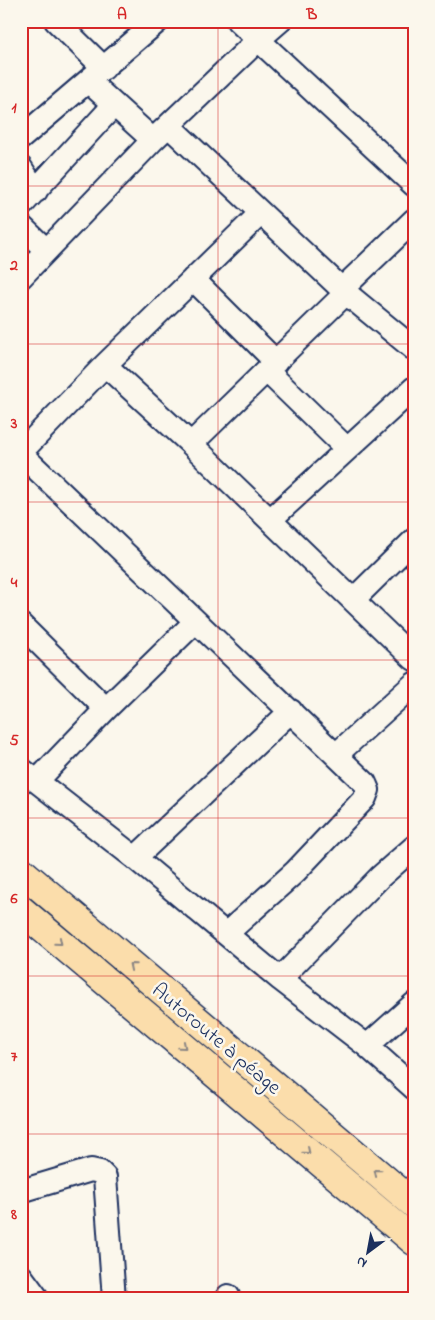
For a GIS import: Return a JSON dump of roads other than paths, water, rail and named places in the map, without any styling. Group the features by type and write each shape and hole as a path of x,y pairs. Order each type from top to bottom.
{"highway":[{"name":"Autoroute à péage","path":"21,871 414,1204"},
{"path":"21,910 414,1242"}],"street":[{"path":"56,21 96,74 114,105 161,133 261,213 344,291 414,349"},
{"path":"21,138 158,21"},
{"path":"238,21 257,41 414,185"},
{"path":"21,277 161,133 280,21"},
{"path":"29,199 114,105"},
{"path":"21,168 29,199"},
{"path":"227,933 295,872 365,798 368,790 365,783 337,754 195,622 21,453 105,365 261,213"},
{"path":"191,444 272,366 414,220"},
{"path":"21,226 46,250"},
{"path":"193,278 347,450"},
{"path":"105,365 191,444 414,659"},
{"path":"270,520 414,388"},
{"path":"353,600 414,540"},
{"path":"195,622 106,709 29,775 135,858 280,979 367,1046 414,1088"},
{"path":"21,625 106,709"},
{"path":"337,754 414,684"},
{"path":"135,858 291,712"},
{"path":"280,979 380,877 414,847"},
{"path":"367,1046 414,1004"},
{"path":"21,1191 91,1170 100,1172 105,1177 114,1299"},
{"path":"21,1276 38,1299"}]}
